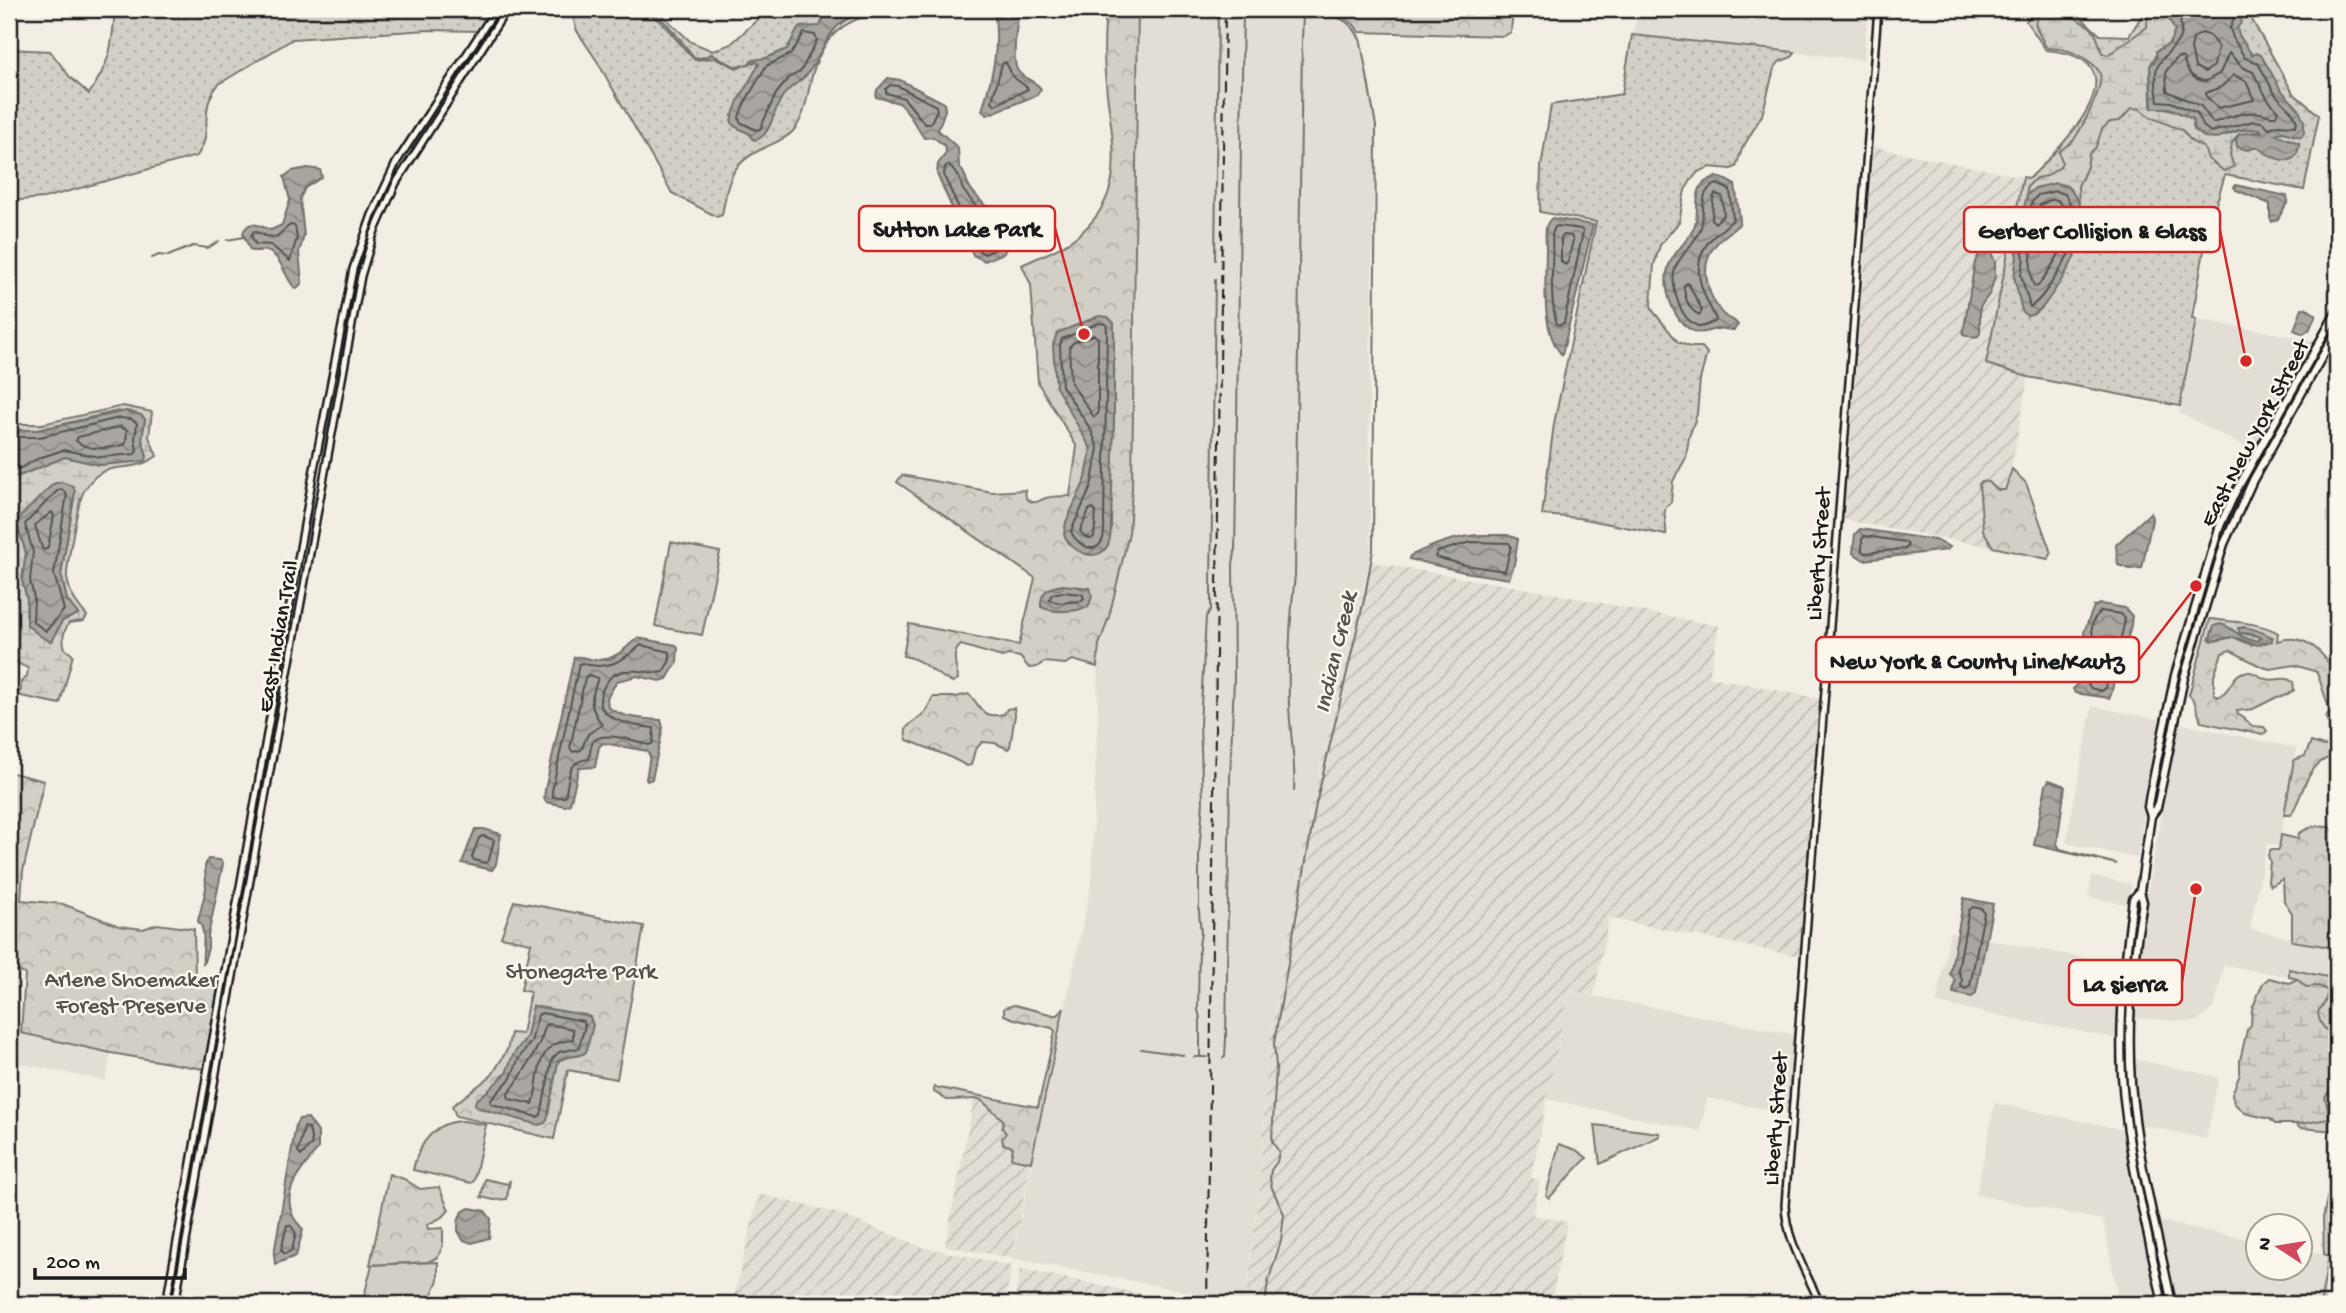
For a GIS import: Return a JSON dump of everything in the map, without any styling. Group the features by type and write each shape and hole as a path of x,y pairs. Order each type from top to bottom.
{"main road":[{"name":"East Indian Trail","path":"166,1304 339,333 358,252 377,202 396,163 496,9"},
{"name":"East Indian Trail","path":"175,1304 361,276 374,233 396,183 507,9"},
{"name":"Liberty Street","path":"1820,1304 1789,1230 1785,1205 1878,9"},
{"name":"East New York Street","path":"2172,1304 2139,1145 2132,1084 2130,999 2143,902 2140,891 2151,816 2148,807 2165,716 2186,634 2215,541 2235,493 2337,311"},
{"name":"East New York Street","path":"2151,816 2157,808 2186,669 2224,544 2245,496 2337,330"},
{"name":"East New York Street","path":"2140,891 2133,899 2124,970 2122,1079 2130,1141 2163,1304"},
{"path":"170,1278 180,1280"}],"shaded area":[{"path":"1138,9 1302,9 1302,12 1345,17 1356,26 1360,34 1375,126 1369,438 1371,554 1311,806 1268,1049 1260,1184 1247,1304 1195,1304 1194,1293 1012,1258 1091,885 1098,703 1097,654 1129,533 1132,489"},
{"path":"1640,9 1868,9 1864,60 1632,35"},
{"path":"1873,147 2023,177 1986,364 2028,377 2008,487 2000,491 1993,484 1979,486 1983,530 1993,547 1844,520"},
{"path":"2196,319 2317,341 2254,451 2179,413"},
{"path":"1370,562 1524,588 1719,626 1709,677 1821,699 1803,951 1791,955 1609,918 1594,995 1569,991 1531,1178 1540,1180 1533,1215 1567,1222 1551,1304 1248,1304 1246,1296 1260,1184 1268,1049 1311,806"},
{"path":"2092,706 2160,720 2137,858 2066,843"},
{"path":"2177,723 2296,748 2279,846 2267,844 2250,929 2337,948 2337,985 2224,965 2214,1008 2196,1022 2133,1018 2141,930"},
{"path":"2092,876 2131,884 2130,905 2088,897"},
{"path":"1950,932 2122,965 2118,1039 1936,1003"},
{"path":"9,968 14,969 13,1030 9,1050"},
{"path":"1569,991 1796,1035 1788,1113 1707,1098 1700,1131 1547,1099"},
{"path":"21,1033 111,1053 105,1081 14,1062"},
{"path":"2133,1059 2219,1077 2206,1139 2139,1124"},
{"path":"974,1098 987,1103 1003,1120 1006,1133 1002,1138 1003,1144 1013,1146 1011,1158 1031,1162 1012,1258 945,1246"},
{"path":"1995,1103 2125,1130 2161,1304 2116,1304 2118,1297 2103,1220 1976,1195"},
{"path":"759,1194 837,1213 922,1247 1012,1266 1004,1304 732,1304"},
{"path":"2157,1221 2244,1238 2244,1282 2314,1282 2314,1252 2329,1255 2320,1304 2175,1304"},
{"path":"1020,1269 1192,1304 1014,1304"}],"green space":[{"path":"115,9 493,9 479,31 428,30 293,39 219,84 209,102 205,138 197,156 44,198 9,201 9,49 50,51 70,77 89,94 109,53"},
{"path":"499,9 504,9 411,150"},
{"path":"567,9 656,9 691,42 713,51 731,44 769,9 894,9 851,22 830,38 816,63 805,107 797,125 787,136 754,153 738,166 729,182 722,215 717,217 672,193 577,31 572,14"},
{"path":"1106,9 1138,9 1132,489 1129,533 1109,617 1099,645 1097,667 1073,660 1065,664 1044,662 1029,668 1020,657 1002,657 961,645 955,657 958,679 953,682 917,660 903,656 909,624 1019,645 1035,578 897,482 902,475 992,492 1025,490 1026,498 1034,502 1049,497 1070,496 1077,447 1038,383 1031,285 1022,265 1076,237 1097,215 1107,198 1114,162 1104,66"},
{"path":"1302,9 1513,9 1511,32 1504,36 1359,32 1349,20 1342,17 1302,12"},
{"path":"2037,9 2072,9 2100,35 2129,36 2146,9 2253,9 2251,18 2293,93 2319,115 2304,190 2225,175 2207,234 2192,318 2196,319 2180,406 2028,377 1986,364 2023,177 2030,178 2078,124 2090,104 2095,85 2092,69 2076,57 2046,50 2026,21"},
{"path":"2047,9 2068,9 2075,18 2093,30 2102,53 2108,55 2147,27 2148,9 2182,9 2172,18 2176,31 2169,44 2157,53 2150,66 2151,105 2173,110 2193,119 2193,128 2207,137 2249,128 2262,131 2238,135 2232,143 2230,155 2234,167 2224,171 2208,159 2204,148 2192,142 2182,130 2150,117 2140,109 2132,108 2120,121 2110,122 2102,129 2096,147 2089,154 2087,167 2078,186 2079,204 2070,189 2047,186 2037,188 2027,195 2027,187 2036,178 2047,176 2060,167 2062,162 2059,152 2072,142 2078,133 2092,107 2100,80 2098,70 2085,59 2069,51 2048,48 2045,45 2037,30 2036,19"},
{"path":"1632,35 1795,52 1792,57 1779,62 1774,69 1762,115 1742,149 1736,167 1710,167 1698,172 1692,179 1685,190 1679,222 1660,245 1654,265 1651,305 1653,311 1678,342 1690,347 1702,347 1707,353 1700,380 1697,414 1689,437 1686,458 1673,481 1671,502 1665,509 1666,535 1579,518 1542,515 1554,424 1596,222 1540,212 1541,167 1551,105 1622,94"},
{"path":"382,200 355,287 323,455 353,281"},
{"path":"123,406 152,412 149,437 157,456 140,464 103,472 93,479 83,493 67,578 74,598 87,616 84,621 69,623 64,633 65,649 73,655 60,704 16,695 21,690 21,682 27,676 28,668 19,664 9,654 9,477 19,476 64,457 100,465 142,461 147,457 142,439 145,419 118,411 38,430 9,430 9,424 42,424","holes":["75,492 61,574 67,600 78,614 62,621 53,640 26,615 27,599 22,580 26,553 17,524 34,506"]},
{"path":"2285,410 2220,543 2241,489"},
{"path":"2012,469 2026,483 2049,547 2051,554 2048,559 1993,547 1983,530 1979,484 1982,481 1988,482 1998,490 2005,490"},
{"path":"316,478 307,549 283,681 279,681"},
{"path":"671,542 720,552 702,635 655,626"},
{"path":"2210,619 2254,625 2278,633 2277,641 2292,639 2306,642 2323,656 2336,672 2338,681 2337,726 2328,723 2326,717 2330,711 2317,672 2295,665 2270,669 2230,650 2222,653 2214,676 2214,693 2218,697 2244,672 2266,679 2286,679 2293,682 2294,690 2288,695 2277,697 2253,709 2237,711 2238,715 2252,726 2264,727 2267,731 2263,735 2201,722 2194,700 2189,695","holes":["2243,627 2272,637 2251,645 2233,637 2215,641 2210,639 2213,629 2230,628 2244,638 2260,640 2258,636 2240,633"]},
{"path":"968,694 981,710 989,715 1004,714 1007,709 1014,708 1008,749 995,743 982,742 975,750 971,765 967,766 907,740 906,730 928,709 933,697"},
{"path":"2311,742 2324,746 2337,743 2337,770 2331,757 2316,766 2291,815 2284,815 2294,760 2305,756"},
{"name":"Arlene Shoemaker Forest Preserve","path":"9,772 44,781 23,871 21,900 63,904 119,926 143,929 157,924 194,929 195,978 218,987 204,1069 111,1053 21,1033 25,974 9,968"},
{"path":"2313,826 2329,827 2337,834 2337,948 2292,941 2292,913 2284,901 2283,879 2271,886 2268,882 2268,855 2270,850 2279,850 2281,835 2298,839 2299,833"},
{"path":"242,887 240,921 218,1040 221,1003"},
{"name":"Stonegate Park","path":"514,901 644,926 617,1079 568,1070 554,1139 456,1116 452,1106 492,1075 507,1050 511,1033 522,1034 530,992 521,990 531,943 501,937"},
{"path":"2289,969 2337,979 2337,1038 2323,1027 2318,1019 2318,1010 2328,995 2327,991 2320,987 2307,988 2297,979 2289,977"},
{"path":"2269,978 2289,983 2297,979 2306,987 2319,986 2328,991 2318,1012 2324,1028 2337,1038 2337,1085 2333,1086 2325,1097 2328,1119 2301,1124 2275,1124 2270,1119 2245,1113 2234,1103 2232,1094 2240,1074 2240,1060 2247,1030 2251,1025 2252,1009 2263,983"},
{"path":"1014,1005 1054,1015 1058,1015 1064,1007 1031,1162 1011,1158 1013,1147 1003,1144 1002,1138 1006,1133 1002,1128 1003,1120 980,1099 947,1100 934,1092 934,1087 1038,1107 1055,1031 1004,1015 1004,1008"},
{"path":"2337,1085 2337,1131 2300,1128 2294,1123 2301,1124 2328,1107 2325,1097 2333,1086"},
{"path":"201,1118 199,1153 177,1270 175,1268"},
{"path":"464,1121 486,1125 474,1181 471,1183 413,1170 419,1151 436,1130 444,1125"},
{"path":"1595,1125 1659,1133 1660,1136 1600,1164"},
{"path":"1559,1144 1576,1150 1587,1158 1549,1198 1546,1196"},
{"path":"2337,1150 2337,1304 2320,1304 2329,1256 2324,1254 2323,1218"},
{"path":"389,1174 420,1189 439,1187 449,1210 444,1216 427,1225 428,1229 443,1228 443,1245 438,1257 428,1262 370,1265"},
{"path":"485,1179 508,1184 510,1180 507,1199 481,1197"},
{"path":"438,1262 438,1280 428,1304 362,1304 372,1265"}],"water":[{"path":"641,9 664,21 694,57 701,58 712,54 734,66 746,65 737,68 715,58 695,60 664,25"},
{"path":"827,9 870,9 844,21 836,28 808,73 784,94 765,133 756,140 734,126 731,120 738,101 759,64 756,62 747,65 753,60 787,49 799,27 820,26"},
{"path":"994,9 1020,9 1015,41 1016,66 1020,74 1041,89 1037,95 987,115 982,111 994,61"},
{"path":"2182,9 2241,9 2241,23 2237,28 2239,35 2252,55 2261,55 2281,90 2299,109 2304,122 2304,133 2301,137 2283,132 2275,134 2299,143 2294,158 2282,160 2257,147 2247,150 2237,147 2239,134 2262,132 2260,129 2239,130 2214,139 2204,137 2194,130 2193,119 2169,108 2152,108 2150,66 2157,57 2156,51 2169,44 2175,31 2169,19"},
{"path":"888,78 900,80 944,103 945,110 938,130 958,148 959,167 969,186 1002,226 1007,244 1004,253 985,261 973,255 937,174 938,164 946,153 945,146 933,137 924,138 899,103 876,97 877,90"},
{"path":"308,168 320,170 322,177 305,188 300,198 304,236 299,252 302,283 296,289 277,258 267,251 250,250 243,233 248,225 252,224 271,230 282,225 290,200 284,177 292,171"},
{"path":"1716,177 1735,185 1740,220 1712,250 1706,277 1716,304 1723,314 1738,325 1734,330 1697,332 1676,315 1668,296 1668,268 1694,228 1700,189 1708,180"},
{"path":"2056,183 2067,186 2077,198 2082,212 2081,239 2070,266 2049,299 2039,310 2027,316 2022,311 2014,276 2016,240 2027,195 2035,188"},
{"path":"2236,185 2287,196 2288,201 2278,219 2272,222 2270,204 2236,190"},
{"path":"1552,218 1593,225 1562,355 1555,345 1547,319 1546,232 1547,224"},
{"path":"1981,250 1991,252 1995,262 1995,276 1990,293 1980,307 1980,333 1973,337 1963,334 1975,262"},
{"path":"2302,308 2316,315 2309,330 2303,334 2294,330"},
{"path":"1099,316 1108,317 1114,323 1111,528 1108,545 1103,551 1091,555 1072,546 1064,535 1066,522 1086,478 1091,449 1056,387 1053,345 1057,333"},
{"path":"126,411 141,415 145,419 142,439 147,457 145,461 100,465 65,457 19,476 9,477 9,430 38,430"},
{"path":"61,482 73,486 75,492 61,574 67,600 78,614 62,621 51,642 27,625 27,599 22,580 26,553 17,524 20,517 53,484"},
{"path":"2151,512 2152,520 2142,568 2130,569 2118,565 2116,545"},
{"path":"1860,529 1935,540 1950,547 1947,550 1864,560 1853,553 1855,534"},
{"path":"1481,535 1507,535 1518,539 1509,579 1409,559 1410,556 1444,542"},
{"path":"1063,585 1090,588 1092,597 1088,607 1064,611 1041,607 1046,591"},
{"path":"2101,604 2125,608 2132,616 2130,631 2115,671 2109,698 2075,693 2073,689 2090,668 2091,653 2084,632 2094,606"},
{"path":"2220,624 2246,638 2258,641 2261,638 2240,633 2238,628 2255,630 2272,637 2272,641 2258,645 2233,637 2212,641 2210,639 2214,626"},
{"path":"637,638 676,645 678,648 677,662 667,679 660,681 637,676 617,681 607,698 608,707 620,714 661,720 663,728 652,779 646,779 650,756 647,751 603,743 599,747 595,767 579,768 570,804 565,806 546,802 545,790 574,657 597,660 609,658"},
{"path":"2049,780 2065,786 2057,844 2060,849 2117,864 2034,845"},
{"path":"475,829 501,834 496,864 492,870 462,863"},
{"path":"208,859 220,860 223,864 203,965 203,931 198,921 206,889 205,866"},
{"path":"1964,898 1993,904 1976,993 1972,997 1953,993 1955,980 1950,974"},
{"path":"533,1006 585,1015 590,1017 593,1025 586,1052 558,1062 547,1120 539,1125 478,1108 475,1104 476,1100 506,1073 513,1055 527,1036"},
{"path":"308,1118 318,1132 318,1148 296,1179 290,1196 293,1216 303,1230 296,1256 275,1264 274,1254 296,1124 299,1119"},
{"path":"470,1208 485,1211 491,1219 489,1238 472,1243 463,1240 458,1231 459,1220 463,1211"}],"waterway":[{"path":"1215,260 1218,9"},
{"path":"1223,1058 1226,1038 1234,679 1233,564 1243,9"},
{"name":"Indian Creek","path":"1265,1304 1268,1282 1281,1241 1284,1214 1270,1179 1279,1152 1272,1141 1276,1067 1274,1043 1316,804 1365,596 1373,550 1376,126 1361,42 1356,33 1345,21 1330,15 1313,14 1303,14 1302,41 1295,575 1289,672 1294,791"},
{"path":"227,240 244,237"},
{"path":"152,258 159,255 168,256 193,246 208,248 219,241"},
{"path":"1200,1057 1199,854 1203,802 1200,724 1206,617 1211,609 1215,279"},
{"path":"1141,1049 1183,1055"},
{"path":"1194,1057 1207,1057"}],"railway":[{"path":"1207,1304 1225,9"}],"place":[{"name":"Sutton Lake Park","path":"1084,334"},
{"name":"Gerber Collision & Glass","path":"2246,361"},
{"name":"New York & County Line/Kautz","path":"2196,586"},
{"name":"La sierra","path":"2196,889"}]}
